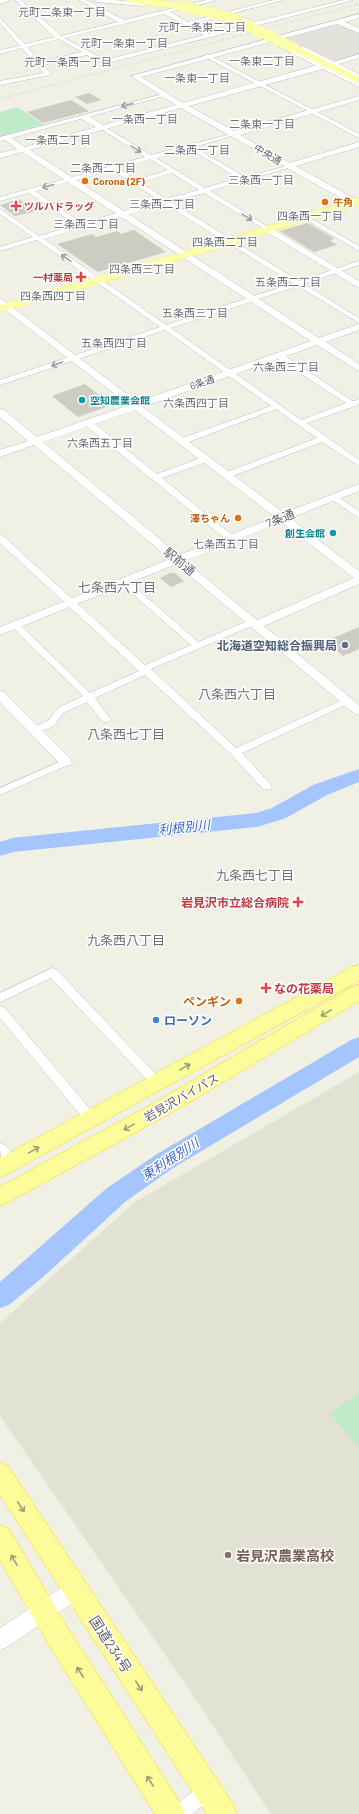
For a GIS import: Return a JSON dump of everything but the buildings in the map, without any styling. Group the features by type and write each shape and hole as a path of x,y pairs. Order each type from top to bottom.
{"highway":[{"name":"岩見沢バイパス","path":"4,1160 91,1119 359,972"},
{"name":"岩見沢バイパス","path":"0,1197 166,1106 359,992"},
{"name":"国道234号","path":"0,1474 223,1814"},
{"path":"0,1537 44,1612 172,1814"}],"main road":[{"path":"130,0 180,7 229,17 359,81"},
{"path":"2,306 98,280 230,241 356,201"}],"street":[{"path":"0,2 6,0"},
{"path":"18,0 60,38 104,62 345,1"},
{"path":"82,0 123,22"},
{"path":"96,0 180,7 205,13 244,27"},
{"path":"0,45 22,44 60,38 180,7 214,0"},
{"path":"186,24 280,0"},
{"path":"194,5 227,14 255,24"},
{"path":"165,12 209,36"},
{"path":"207,56 359,16"},
{"path":"0,20 48,74 0,83"},
{"path":"338,22 359,31"},
{"path":"280,37 359,76"},
{"path":"268,40 359,85"},
{"path":"0,52 22,44"},
{"path":"39,64 88,53"},
{"path":"207,56 359,136"},
{"name":"中央通","path":"207,56 135,76 164,95 289,166 356,201"},
{"path":"332,64 359,56"},
{"path":"0,156 323,66"},
{"path":"0,77 7,82"},
{"path":"3,139 164,95"},
{"path":"0,199 190,147 359,98"},
{"path":"84,117 359,285"},
{"path":"3,139 25,150 72,180 359,368"},
{"path":"0,249 166,202 359,144"},
{"path":"190,147 244,179"},
{"path":"113,168 359,320"},
{"path":"135,182 172,171"},
{"path":"30,191 82,226"},
{"path":"0,211 359,464"},
{"path":"305,217 359,249"},
{"path":"0,384 359,263"},
{"path":"2,306 75,358 359,576"},
{"name":"6条通","path":"0,454 359,327"},
{"path":"278,355 353,403 359,412"},
{"path":"300,423 353,403"},
{"path":"183,441 277,406"},
{"name":"駅前通","path":"0,412 359,711"},
{"path":"88,423 230,538"},
{"path":"227,475 322,439"},
{"path":"155,478 206,459"},
{"name":"7条通","path":"0,631 359,487"},
{"path":"334,497 359,515"},
{"path":"0,538 235,752 267,787"},
{"path":"36,730 52,723 56,713 61,710 145,670 197,646 359,580"},
{"path":"123,581 197,646"},
{"path":"15,625 89,697 106,720"},
{"path":"0,695 66,762 0,792"},
{"path":"235,752 359,695"},
{"path":"0,998 52,972 157,1083"},
{"path":"0,1010 91,1119"},
{"path":"0,1200 23,1185"},
{"path":"0,1640 75,1590"},
{"path":"179,1814 208,1791"}],"shaded area":[{"path":"338,23 359,32 359,55 333,62 283,37"},
{"name":"岩見沢農業高校","path":"359,1072 359,1814 271,1814 192,1694 0,1416 0,1323 135,1202"}],"green space":[{"path":"17,107 43,124 0,136 0,112"},
{"path":"359,1393 359,1448 330,1413"}],"waterway":[{"name":"利根別川","path":"0,849 12,845 257,820 279,813 320,790 359,775"},
{"name":"東利根別川","path":"0,1297 33,1270 116,1195 165,1161 359,1046"}],"railway":[{"path":"0,99 359,4"}],"place":[{"name":"Corona (2F)","path":"85,181"},
{"name":"牛角","path":"325,202"},
{"name":"ツルハドラッグ","path":"16,206"},
{"name":"一村薬局","path":"81,277"},
{"name":"空知農業会館","path":"82,400"},
{"name":"澤ちゃん","path":"238,518"},
{"name":"創生会館","path":"333,533"},
{"name":"北海道空知総合振興局","path":"345,645"},
{"name":"岩見沢市立総合病院","path":"298,902"},
{"name":"なの花薬局","path":"266,988"},
{"name":"ペンギン","path":"239,1001"},
{"name":"ローソン","path":"156,1020"},
{"name":"岩見沢農業高校","path":"228,1555"}],"district":[{"name":"元町二条東一丁目","path":"62,11"},
{"name":"元町一条東二丁目","path":"202,26"},
{"name":"元町一条東一丁目","path":"124,42"},
{"name":"一条東二丁目","path":"262,60"},
{"name":"元町一条西一丁目","path":"68,61"},
{"name":"一条東一丁目","path":"197,77"},
{"name":"一条西一丁目","path":"145,118"},
{"name":"二条東一丁目","path":"262,123"},
{"name":"一条西二丁目","path":"58,139"},
{"name":"二条西一丁目","path":"197,149"},
{"name":"二条西二丁目","path":"103,167"},
{"name":"三条西一丁目","path":"261,179"},
{"name":"三条西二丁目","path":"162,203"},
{"name":"四条西一丁目","path":"310,215"},
{"name":"三条西三丁目","path":"86,223"},
{"name":"四条西二丁目","path":"225,241"},
{"name":"四条西三丁目","path":"142,268"},
{"name":"五条西二丁目","path":"288,281"},
{"name":"四条西四丁目","path":"53,295"},
{"name":"五条西三丁目","path":"195,312"},
{"name":"五条西四丁目","path":"114,342"},
{"name":"六条西三丁目","path":"286,366"},
{"name":"六条西四丁目","path":"196,402"},
{"name":"六条西五丁目","path":"100,442"},
{"name":"七条西五丁目","path":"226,543"},
{"name":"七条西六丁目","path":"117,587"},
{"name":"八条西六丁目","path":"237,694"},
{"name":"八条西七丁目","path":"126,734"},
{"name":"九条西七丁目","path":"255,875"},
{"name":"九条西八丁目","path":"126,940"}]}
